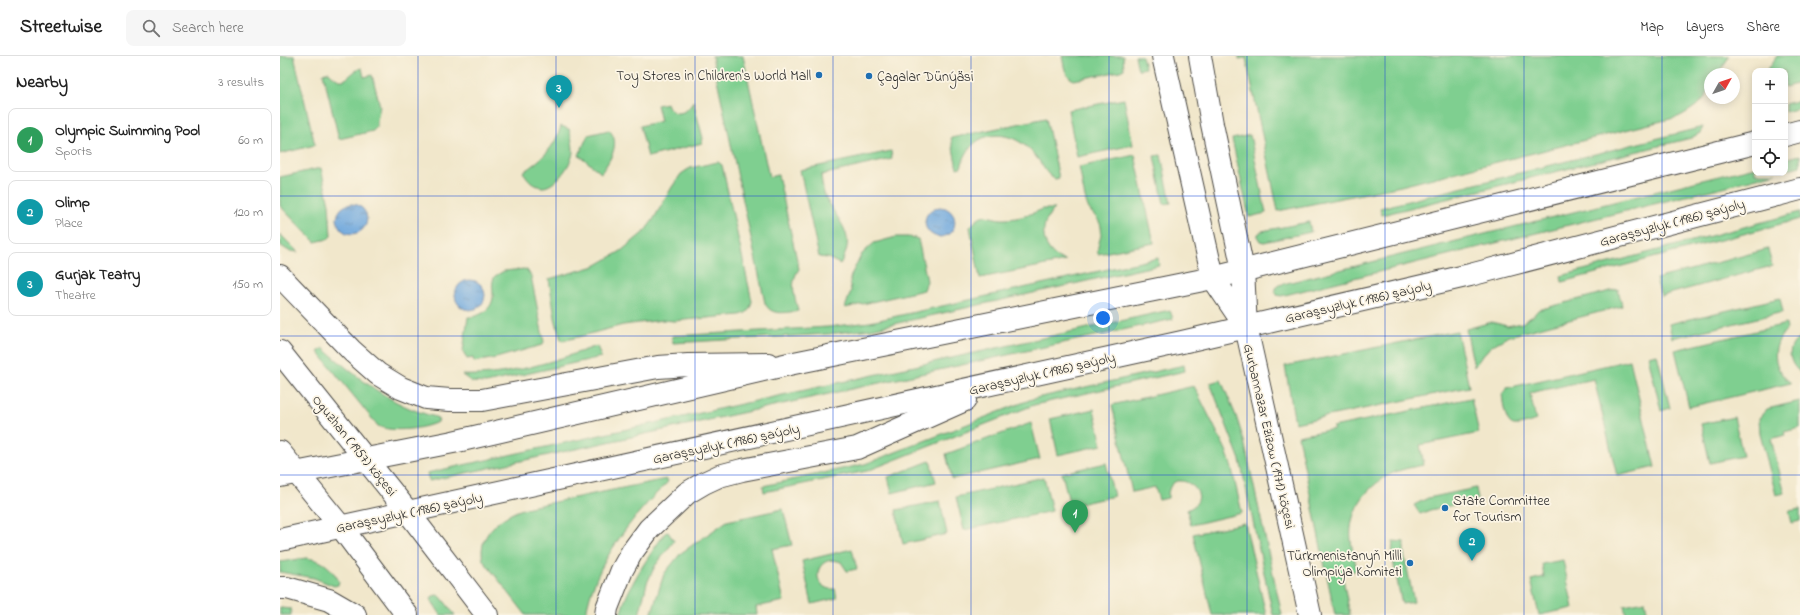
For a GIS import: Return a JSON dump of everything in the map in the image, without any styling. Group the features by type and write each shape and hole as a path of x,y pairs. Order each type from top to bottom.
{"main road":[{"name":"Gurbannazar Ezizow (1971) köçesi","path":"1163,56 1213,278 1246,327"},
{"name":"Gurbannazar Ezizow (1971) köçesi","path":"1200,56 1212,124 1243,270 1246,327 1310,615"},
{"path":"1788,134 1800,131"},
{"path":"289,474 460,440 789,364 1213,278 1752,144"},
{"name":"Garaşsyzlyk (1986) şaýoly","path":"280,540 1246,327 1470,275 1800,189"},
{"path":"280,276 352,351 378,374 401,388 426,398 482,400 658,367 688,365 789,364"},
{"name":"Oguzhan (1957) köçesi","path":"280,352 408,512 487,615"},
{"path":"606,615 607,608 622,570 641,540 666,511 687,493 704,483 719,476 742,470 857,448 1010,380"},
{"path":"280,452 289,474 341,527 406,615"},
{"path":"280,588 287,588 329,600 355,615"}],"green space":[{"path":"280,56 294,56 315,145 280,154"},
{"path":"712,56 743,56 769,177 778,175 799,269 793,285 798,311 779,313 771,310 765,303"},
{"path":"1062,56 1123,56 1124,69 1074,80 1066,73"},
{"path":"1135,56 1142,56 1145,68 1138,70"},
{"path":"1239,56 1729,56 1722,68 1704,68 1704,99 1678,117 1401,186 1278,211 1246,58 1239,59"},
{"path":"1777,56 1800,56 1800,83 1788,86 1788,68 1769,68"},
{"path":"362,68 364,77 372,75 380,106 377,127 373,131 339,139 323,73 329,72 339,80 343,80"},
{"path":"1124,99 1133,145 1077,157 1068,110"},
{"path":"1800,100 1800,108 1788,111 1788,103"},
{"path":"693,101 703,138 702,143 648,157 640,126 661,121 657,105 667,103 672,111 680,113 688,109"},
{"path":"1046,118 1059,178 1055,179 1049,175 1032,152 1020,142 1006,136 999,135 983,138 975,143 964,158 961,167 957,168 951,138"},
{"path":"561,126 569,129 571,137 573,151 570,162 558,179 547,186 542,187 536,185 531,182 523,172 536,163 551,147"},
{"path":"1703,127 1700,133 1691,138 1382,215 1380,208"},
{"path":"609,130 613,135 613,152 601,173 579,155 588,135"},
{"path":"1250,135 1266,213 1249,217 1232,139"},
{"path":"891,151 892,159 821,175 825,196 842,224 847,239 847,246 845,255 840,264 828,258 819,257 800,170"},
{"path":"1135,155 1154,243 1098,254 1101,227 1099,221 1091,212 1086,202 1079,167"},
{"path":"1161,155 1171,203 1164,204 1154,156"},
{"path":"1800,155 1800,166 1788,169 1788,158"},
{"path":"718,162 722,165 752,301 749,310 740,315 674,321 663,320 623,325 563,341 561,340 555,318 549,279 595,266 621,251 644,232 681,174 690,168"},
{"path":"321,168 329,204 331,236 328,239 315,242 280,206 280,177"},
{"path":"1752,168 1752,176 1765,176 1281,296 1277,295 1275,292 1275,288 1279,285"},
{"path":"1043,209 1055,209 1045,223 1044,238 1047,246 1051,252 1066,261 980,278 970,227 975,221 984,216 1000,219 1011,219 1025,216"},
{"path":"1800,212 1800,219 1562,282 1561,276"},
{"path":"1309,222 1311,232 1264,242 1260,241 1258,238 1258,234 1262,231"},
{"path":"280,234 298,252 289,251 281,246"},
{"path":"896,237 911,237 918,239 927,281 924,290 845,308 851,291 850,279 862,254 874,243"},
{"path":"1768,249 1772,266 1661,296 1656,279"},
{"path":"1158,258 1159,265 871,329 829,334 673,343 672,336 828,327 870,322"},
{"path":"527,270 531,276 544,342 542,345 496,358 474,362 473,358 467,359 463,351 468,317 473,317 486,311 491,304 493,299 493,283 495,276 504,271"},
{"path":"1618,289 1622,306 1509,336 1491,346 1474,367 1466,329 1492,322 1507,326 1522,323 1533,316 1538,310"},
{"path":"1780,298 1783,312 1672,338 1669,324"},
{"path":"1170,310 1173,319 429,481 427,473"},
{"path":"1786,324 1787,329 1778,343 1776,357 1780,371 1791,383 1689,407 1675,350"},
{"path":"1457,331 1469,387 1295,423 1285,366"},
{"path":"1800,338 1800,372 1793,364 1790,355 1792,345"},
{"path":"597,346 601,357 486,383 472,382 462,375 479,375 514,371"},
{"path":"323,348 376,390 404,406 436,417 439,421 418,428 400,430 378,426 318,352"},
{"path":"1657,354 1670,408 1661,411 1648,356"},
{"path":"1630,360 1655,467 1617,476 1594,379 1530,393 1536,420 1517,425 1511,424 1508,421 1502,394 1507,388"},
{"path":"1184,365 1185,371 1034,405 867,471 764,492 763,486 865,464 1032,399"},
{"path":"1221,380 1236,416 1244,441 1282,615 1273,615 1240,460 1210,383"},
{"path":"1194,386 1226,450 1242,513 1191,525 1187,510 1196,504 1199,496 1190,484 1183,481 1175,482 1170,487 1168,498 1159,500 1155,487 1132,492 1112,405"},
{"path":"1471,398 1479,433 1420,445 1424,465 1411,467 1393,473 1380,480 1360,502 1352,520 1351,530 1351,544 1357,570 1342,574 1350,615 1335,615 1298,436 1334,429 1333,427"},
{"path":"1800,401 1800,428 1784,432 1785,435 1771,439 1785,493 1776,495 1760,433 1759,418 1767,409"},
{"path":"1094,409 1102,445 1058,455 1050,419"},
{"path":"1734,417 1743,456 1710,463 1701,424"},
{"path":"1031,423 1040,459 952,479 946,454"},
{"path":"930,461 936,482 892,493 888,477"},
{"path":"1106,463 1114,496 1070,506 1062,473"},
{"path":"1044,477 1052,511 964,530 956,497"},
{"path":"666,479 668,480 667,483 628,526 605,561 596,579 586,615 526,615 483,560 482,550 484,541 489,532 495,525 512,513 530,507"},
{"path":"1476,488 1478,500 1430,510 1420,514 1414,505 1428,498"},
{"path":"940,501 947,534 903,544 896,510"},
{"path":"783,509 792,545 772,549 784,601 756,607 757,615 651,615 664,574 681,553 727,521"},
{"path":"1800,509 1800,521 1792,523 1789,511"},
{"path":"1245,523 1266,615 1212,615 1193,534"},
{"path":"668,532 674,541 655,566 647,583 639,615 620,615 623,604 639,572 665,533"},
{"path":"1393,541 1404,542 1404,554 1414,602 1402,604 1392,556"},
{"path":"852,549 857,569 847,571 841,562 832,560 825,562 820,567 818,572 818,579 821,584 827,588 835,589 837,598 812,604 802,561"},
{"path":"306,558 322,562 330,568 339,581 338,585 334,586 314,578 280,572 280,562"},
{"path":"1563,560 1573,608 1539,615 1531,580 1544,577 1542,564"},
{"path":"437,595 441,597 455,615 441,615 431,600 433,596"},
{"path":"1645,601 1648,615 1626,615 1624,605"},
{"path":"280,608 291,609 291,615 280,615"}],"water":[{"path":"352,204 363,208 367,219 363,230 352,234 341,230 337,219 341,208"},
{"path":"940,207 946,208 954,216 954,228 946,236 940,237 934,236 926,228 925,222 926,216 934,208"},
{"path":"470,280 481,284 485,295 481,306 470,310 459,306 455,295 459,284"}],"place":[{"name":"Toy Stores in Children's World Mall","path":"819,75"},
{"name":"Çagalar Dünýäsi","path":"869,76"},
{"name":"Gurjak Teatry","path":"559,108"},
{"name":"State Committee for Tourism","path":"1445,508"},
{"name":"Olympic Swimming Pool","path":"1075,533"},
{"name":"Olimp","path":"1472,561"},
{"name":"Türkmenistanyň Milli Olimpiýa Komiteti","path":"1410,563"}]}
